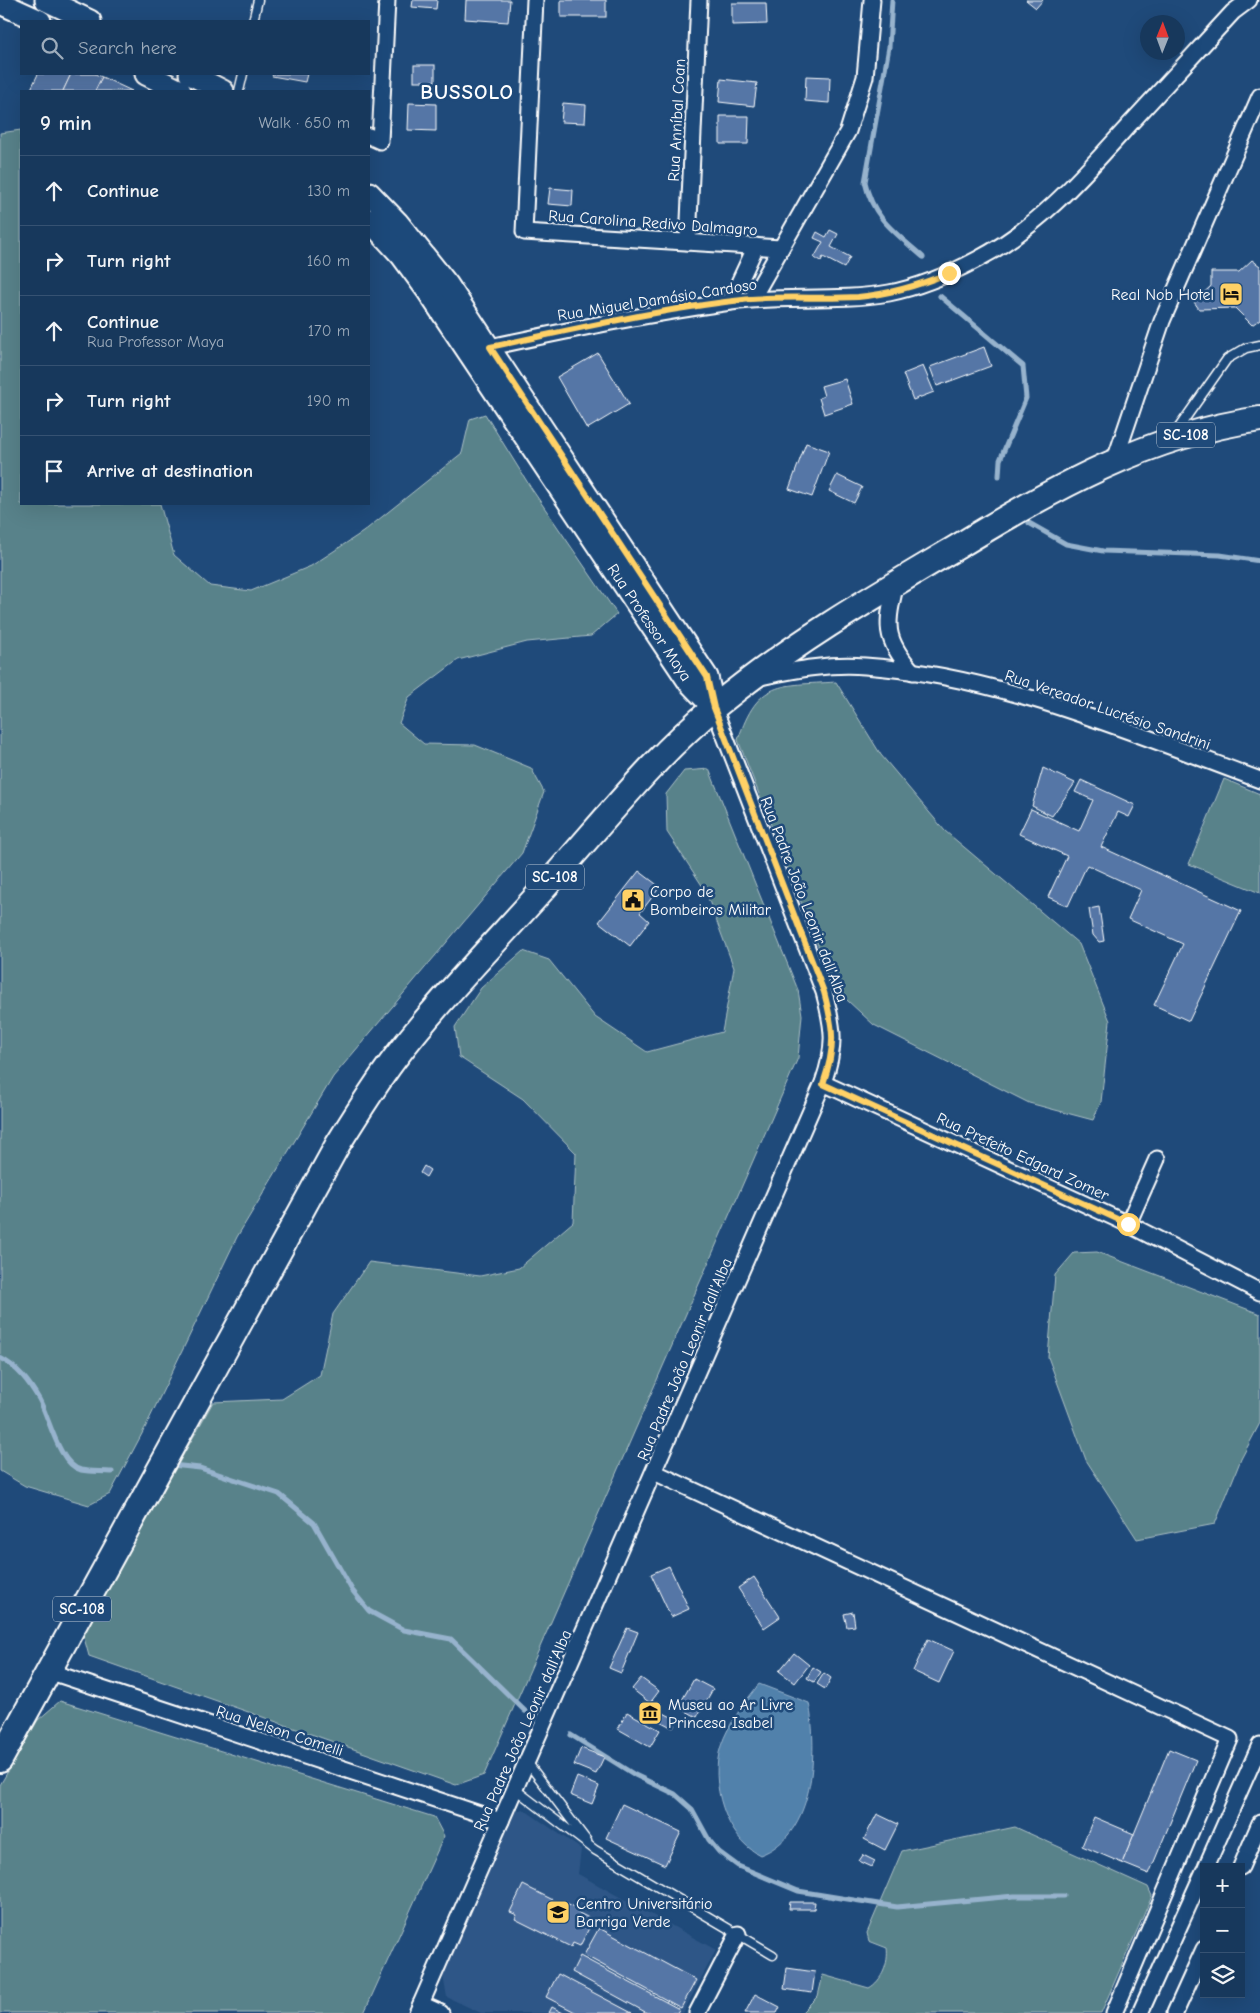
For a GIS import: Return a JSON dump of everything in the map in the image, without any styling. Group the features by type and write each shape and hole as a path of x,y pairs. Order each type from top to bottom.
{"main road":[{"path":"46,0 88,20"},
{"path":"0,3 32,12"},
{"path":"148,75 178,90"},
{"path":"192,75 221,90"},
{"name":"Rua Professor Maya","path":"370,194 424,255 481,352 707,677 714,708"},
{"name":"Rua Professor Maya","path":"370,221 402,256 481,352"},
{"name":"SC-108","path":"0,1760 334,1152 371,1092 422,1026 675,744 714,708 752,678 822,630 896,583 1025,506 1115,460 1171,438 1227,424 1260,419"}],"street":[{"path":"370,137 380,142 387,0"},
{"name":"Rua Carolina Redivo Dalmagro","path":"534,0 524,232 781,248"},
{"name":"Rua Anníbal Coan","path":"688,242 699,0"},
{"path":"752,299 850,124 864,76 872,0"},
{"path":"1233,12 1244,0"},
{"name":"Rua Miguel Damásio Cardoso","path":"481,352 622,320 730,302 752,299 857,297 890,292 925,283 980,258 1046,211 1072,187 1233,12 1249,0"},
{"path":"1115,460 1162,321 1260,96"},
{"path":"730,302 756,246"},
{"path":"896,583 889,615 890,634 896,653 913,672"},
{"name":"Rua Vereador Lucrésio Sandrini","path":"752,678 802,668 864,666 913,672 972,683 1065,709 1260,780"},
{"name":"Rua Padre João Leonir dall'Alba","path":"419,2008 823,1084 833,1056 833,1034 824,992 714,708"},
{"name":"Rua Prefeito Edgard Zomer","path":"823,1084 1128,1224 1260,1292"},
{"path":"1128,1224 1157,1159"},
{"path":"654,1472 1230,1739 1114,2013"},
{"name":"Rua Nelson Comelli","path":"48,1671 501,1821"},
{"path":"1208,1863 1260,1745"},
{"path":"1242,1863 1260,1823"},
{"path":"1140,2013 1200,1880"},
{"path":"697,2013 738,1934"},
{"path":"1175,2013 1202,1953"},
{"path":"419,2008 441,2013"}],"lane":[{"path":"253,20 258,0"},
{"path":"239,90 243,75"},
{"path":"1171,438 1223,363 1236,353 1260,345"},
{"path":"527,1762 594,1850"},
{"path":"515,1789 594,1850 773,1955"}],"shaded area":[{"path":"759,1684 809,1703 813,1745 812,1767 802,1811 792,1830 778,1845 760,1855 737,1836 729,1822 723,1807 717,1775 718,1760 724,1738 737,1714"},
{"name":"Centro Universitário Barriga Verde","path":"523,1809 581,1849 578,1874 716,1950 683,2013 481,2013 447,1997 443,1976 511,1813"}],"green space":[{"path":"20,130 20,505 160,505 174,555 210,586 251,591 311,566 363,532 462,453 470,419 485,414 531,488 617,614 591,636 527,642 458,660 409,697 399,723 424,744 475,745 531,768 544,792 522,853 333,1077 237,1237 145,1428 110,1494 89,1505 25,1486 0,1471 0,133"},
{"path":"836,682 881,755 945,831 1079,944 1110,1021 1101,1102 1093,1120 1029,1103 874,1025 835,989 738,740 746,720 754,706 763,696 786,686"},
{"path":"709,769 798,990 802,1015 798,1058 484,1775 456,1785 89,1656 83,1634 213,1402 282,1399 320,1375 333,1314 369,1262 480,1276 519,1268 573,1222 576,1153 523,1099 459,1057 455,1027 481,988 523,951 549,960 595,1017 647,1052 722,1032 734,968 705,890 667,832 666,794 684,771"},
{"path":"1224,779 1260,794 1260,893 1189,864"},
{"path":"1097,1252 1260,1314 1260,1423 1241,1459 1215,1524 1137,1539 1086,1460 1048,1357 1055,1275 1074,1253"},
{"path":"60,1701 434,1817 444,1836 364,2013 0,2013 0,1785 38,1720"},
{"path":"1015,1827 1148,1887 1152,1896 1101,2013 801,2013 818,1996 823,1975 869,1988 878,1981 886,1965 887,1948 869,1941 867,1933 902,1851"}],"building":[{"path":"413,0 437,0 436,9 412,7"},
{"path":"466,0 510,0 508,22 465,19"},
{"path":"561,0 606,0 606,17 561,17"},
{"path":"1026,0 1043,0 1036,8"},
{"path":"732,3 766,3 767,24 732,25"},
{"path":"414,65 435,65 435,81 414,81"},
{"path":"38,75 71,75 63,90 30,90"},
{"path":"71,75 97,75 102,77 96,90 63,90"},
{"path":"272,75 307,75 305,82"},
{"path":"806,76 830,77 829,103 805,101"},
{"path":"102,77 130,90 96,90"},
{"path":"721,79 757,83 754,106 719,102"},
{"path":"409,103 436,104 436,131 408,130"},
{"path":"563,103 586,105 585,123 561,122"},
{"path":"720,116 749,116 748,144 720,144"},
{"path":"550,188 573,190 572,206 548,204"},
{"path":"830,230 838,234 831,247 850,257 844,268 823,257 821,261 814,258 823,242 814,238 817,232 826,237"},
{"name":"Real Nob Hotel","path":"1252,260 1260,266 1260,319 1252,325 1235,308 1199,309 1194,302 1211,286 1211,272 1239,272"},
{"path":"984,347 991,366 937,386 930,367"},
{"path":"598,353 629,404 587,429 557,377"},
{"path":"923,366 934,392 913,400 903,374"},
{"path":"845,379 853,404 824,414 819,398 824,396 821,386"},
{"path":"806,443 829,451 812,497 789,489"},
{"path":"837,475 862,487 854,503 829,491"},
{"path":"1043,768 1075,783 1052,816 1032,806"},
{"path":"1081,780 1135,805 1129,817 1118,812 1101,847 1241,911 1189,1021 1154,1005 1183,944 1128,919 1141,890 1087,865 1068,906 1048,897 1067,856 1019,834 1031,809 1079,831 1093,800 1075,792"},
{"name":"Corpo de Bombeiros Militar","path":"639,871 660,887 640,913 649,921 630,946 599,922"},
{"path":"1099,907 1104,941 1099,942 1093,935 1089,909"},
{"path":"424,1166 430,1170 426,1177 420,1173"},
{"path":"669,1566 689,1609 671,1617 651,1574"},
{"path":"754,1577 780,1617 764,1628 738,1588"},
{"path":"853,1612 855,1626 847,1627 844,1614"},
{"path":"627,1628 638,1632 621,1673 609,1668"},
{"path":"928,1639 954,1651 939,1683 913,1671"},
{"path":"794,1653 809,1665 795,1683 779,1671"},
{"path":"813,1667 821,1672 814,1682 807,1678"},
{"path":"824,1673 831,1678 825,1689 817,1684"},
{"path":"641,1678 659,1691 650,1703 632,1689"},
{"path":"694,1679 713,1689 697,1717 678,1707"},
{"path":"654,1708 677,1720 673,1728 650,1716"},
{"path":"627,1712 660,1730 650,1747 618,1729"},
{"path":"581,1748 604,1757 596,1774 574,1765"},
{"path":"1169,1749 1196,1760 1149,1874 1122,1863"},
{"path":"577,1777 599,1786 592,1804 570,1795"},
{"path":"622,1804 681,1832 665,1865 606,1838"},
{"path":"877,1814 898,1824 885,1850 864,1839"},
{"path":"1094,1817 1134,1834 1122,1863 1082,1846"},
{"path":"863,1855 875,1861 872,1867 859,1861"},
{"path":"523,1885 561,1904 562,1901 579,1909 577,1912 593,1920 580,1946 573,1943 571,1947 515,1919 517,1915 510,1912"},
{"path":"790,1902 815,1902 814,1909 789,1909"},
{"path":"599,1928 696,1980 681,2008 584,1955"},
{"path":"580,1956 679,2009 677,2013 647,2013 572,1972"},
{"path":"787,1968 815,1972 812,1993 784,1989"},
{"path":"558,1974 632,2013 577,2013 546,1997"},
{"path":"755,1994 780,2007 777,2013 745,2013"},
{"path":"552,2007 563,2013 549,2013"}],"waterway":[{"path":"892,0 889,47 865,182 869,195 880,216 923,257"},
{"path":"940,296 1023,366 1026,398 1000,460 999,476"},
{"path":"1029,523 1066,544 1103,551 1220,555 1260,561"},
{"path":"0,1358 18,1370 31,1387 43,1407 61,1450 73,1466 85,1471 112,1472"},
{"path":"172,1465 200,1468 279,1494 314,1523 352,1590 369,1611 404,1630 451,1639 525,1711"},
{"path":"571,1735 635,1775 675,1794 692,1809 709,1840 719,1852 738,1866 798,1891 897,1907 1014,1896 1064,1896"}],"place":[{"name":"Real Nob Hotel","path":"1231,294"},
{"name":"Corpo de Bombeiros Militar","path":"633,900"},
{"name":"Museu ao Ar Livre Princesa Isabel","path":"650,1713"},
{"name":"Centro Universitário Barriga Verde","path":"558,1912"}],"district":[{"name":"BUSSOLO","path":"467,92"}],"route":[{"path":"949,273 925,283 890,292 857,297 778,297 730,302 622,320 490,347 707,677 714,708 824,992 833,1034 833,1056 823,1084 1128,1224"}]}
